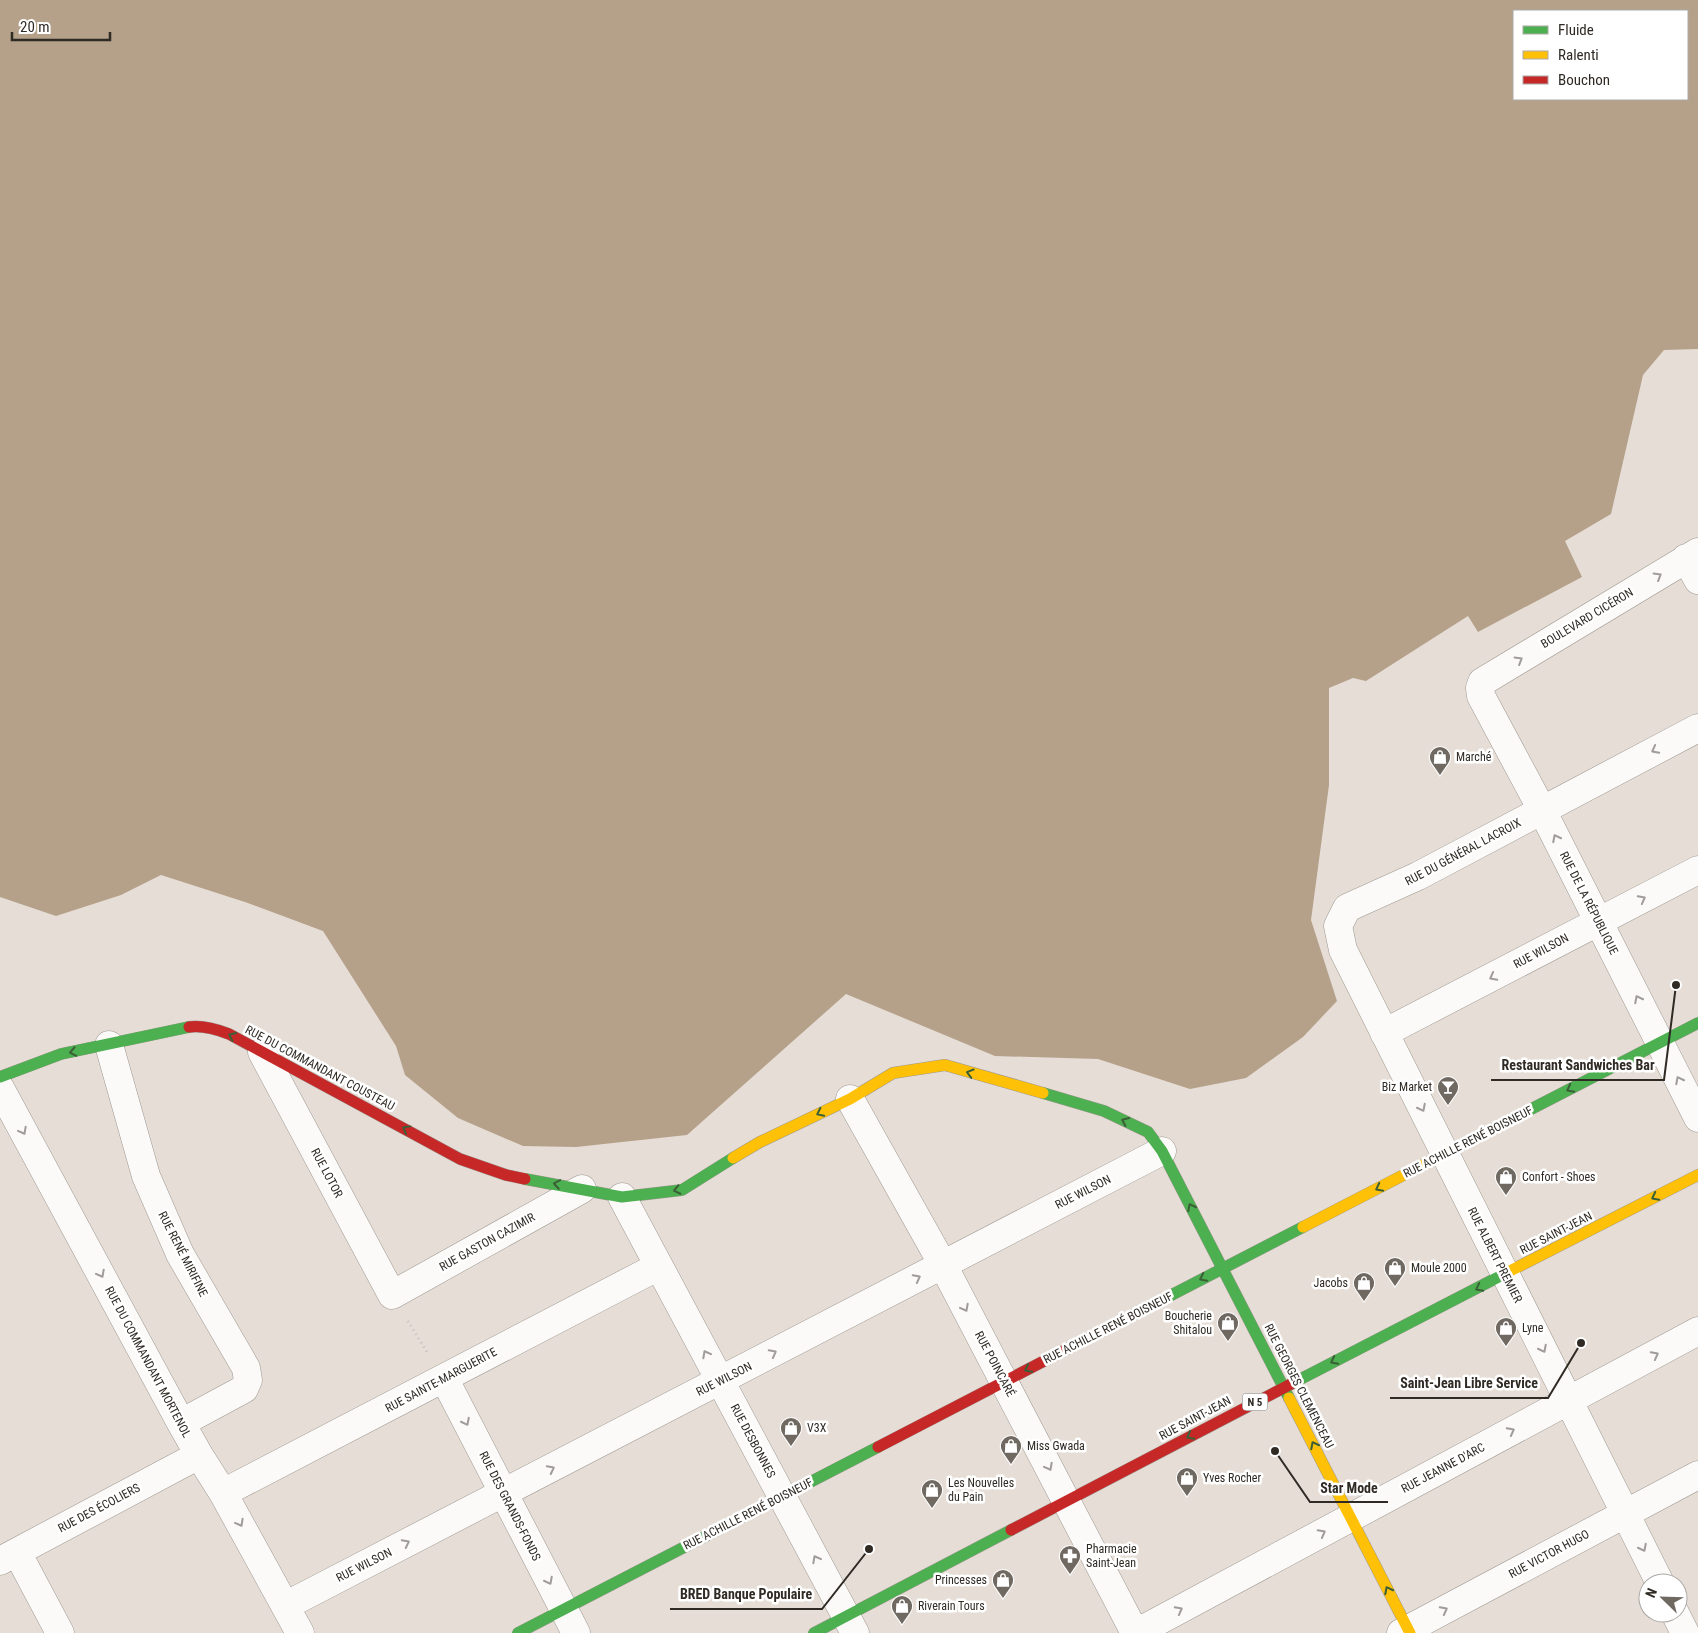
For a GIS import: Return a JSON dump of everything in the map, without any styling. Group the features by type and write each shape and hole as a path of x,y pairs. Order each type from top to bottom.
{"street":[{"name":"BOULEVARD CICÉRON","path":"1480,688 1482,682 1694,563"},
{"name":"RUE DE LA RÉPUBLIQUE","path":"1480,688 1481,696 1542,810 1698,1118"},
{"name":"RUE DU GÉNÉRAL LACROIX","path":"1384,1033 1343,950 1338,926 1347,908 1418,876 1698,728"},
{"name":"RUE WILSON","path":"1384,1033 1698,870"},
{"name":"RUE ACHILLE RENÉ BOISNEUF","path":"518,1633 570,1621 782,1496 1698,1023"},
{"name":"RUE DU COMMANDANT COUSTEAU","path":"0,1077 61,1054 197,1026 212,1028 229,1034 460,1159 506,1175 622,1197 682,1190 760,1142 850,1098"},
{"name":"RUE ALBERT PREMIER","path":"1384,1033 1655,1573"},
{"name":"RUE RENÉ MIRIFINE","path":"109,1045 146,1176 180,1254 246,1368 248,1380 244,1388 181,1423"},
{"name":"RUE LOTOR","path":"262,1052 392,1295"},
{"name":"RUE GEORGES CLEMENCEAU","path":"850,1098 893,1073 945,1065 1104,1111 1148,1132 1162,1151 1223,1268 1351,1518 1406,1632"},
{"name":"RUE DU COMMANDANT MORTENOL","path":"0,1088 181,1423 223,1493 300,1633"},
{"name":"RUE POINCARÉ","path":"850,1098 943,1265 1135,1633"},
{"name":"RUE WILSON","path":"286,1606 1162,1151"},
{"name":"RUE SAINT-JEAN","path":"814,1633 851,1624 1066,1501 1698,1175"},
{"name":"RUE GASTON CAZIMIR","path":"392,1295 582,1189"},
{"name":"RUE DESBONNES","path":"622,1197 851,1624"},
{"name":"RUE SAINTE-MARGUERITE","path":"223,1493 659,1266"},
{"name":"RUE JEANNE D'ARC","path":"1135,1633 1698,1331"},
{"name":"RUE DES GRANDS-FONDS","path":"444,1378 570,1621"},
{"name":"RUE DES ÉCOLIERS","path":"8,1556 199,1455"},
{"name":"RUE VICTOR HUGO","path":"1406,1632 1698,1475"},
{"path":"8,1556 60,1633"}],"path":[{"path":"392,1295 444,1378"}],"shaded area":[{"path":"0,0 1698,0 1698,349 1664,350 1643,375 1611,514 1565,541 1582,577 1478,632 1468,616 1366,681 1353,678 1329,688 1329,785 1311,920 1337,1001 1303,1037 1246,1078 1190,1089 1098,1059 995,1056 846,994 687,1135 576,1147 523,1146 458,1118 405,1075 396,1046 323,931 245,902 161,875 121,895 56,916 0,897"}],"traffic: fast":[{"path":"1481,1135 1698,1023"},
{"path":"0,1077 61,1054 189,1027"},
{"path":"1043,1093 1104,1111 1148,1132 1162,1151 1289,1398"},
{"path":"525,1179 622,1197 682,1190 733,1158"},
{"path":"1127,1318 1303,1227"},
{"path":"1291,1384 1508,1272"},
{"path":"518,1633 878,1447"},
{"path":"814,1633 1011,1530"}],"traffic: slow":[{"path":"733,1158 760,1142 850,1099 893,1073 945,1065 1043,1093"},
{"path":"1303,1227 1481,1135"},
{"path":"1508,1272 1698,1175"},
{"path":"1289,1398 1410,1633"}],"traffic: jam":[{"path":"189,1027 209,1028 229,1034 460,1159 506,1175 525,1179"},
{"path":"878,1447 1127,1318"},
{"path":"1011,1530 1291,1384"}],"place":[{"name":"Marché","path":"1440,776"},
{"name":"Restaurant Sandwiches Bar","path":"1676,985"},
{"name":"Biz Market","path":"1448,1106"},
{"name":"Confort - Shoes","path":"1506,1196"},
{"name":"Moule 2000","path":"1395,1287"},
{"name":"Jacobs","path":"1364,1302"},
{"name":"Boucherie Shitalou","path":"1228,1342"},
{"name":"Saint-Jean Libre Service","path":"1581,1343"},
{"name":"Lyne","path":"1506,1347"},
{"name":"V3X","path":"791,1447"},
{"name":"Star Mode","path":"1275,1451"},
{"name":"Miss Gwada","path":"1011,1465"},
{"name":"Yves Rocher","path":"1187,1497"},
{"name":"Les Nouvelles du Pain","path":"932,1509"},
{"name":"BRED Banque Populaire","path":"869,1549"},
{"name":"Pharmacie Saint-Jean","path":"1070,1575"},
{"name":"Princesses","path":"1003,1599"},
{"name":"Riverain Tours","path":"902,1625"}]}
